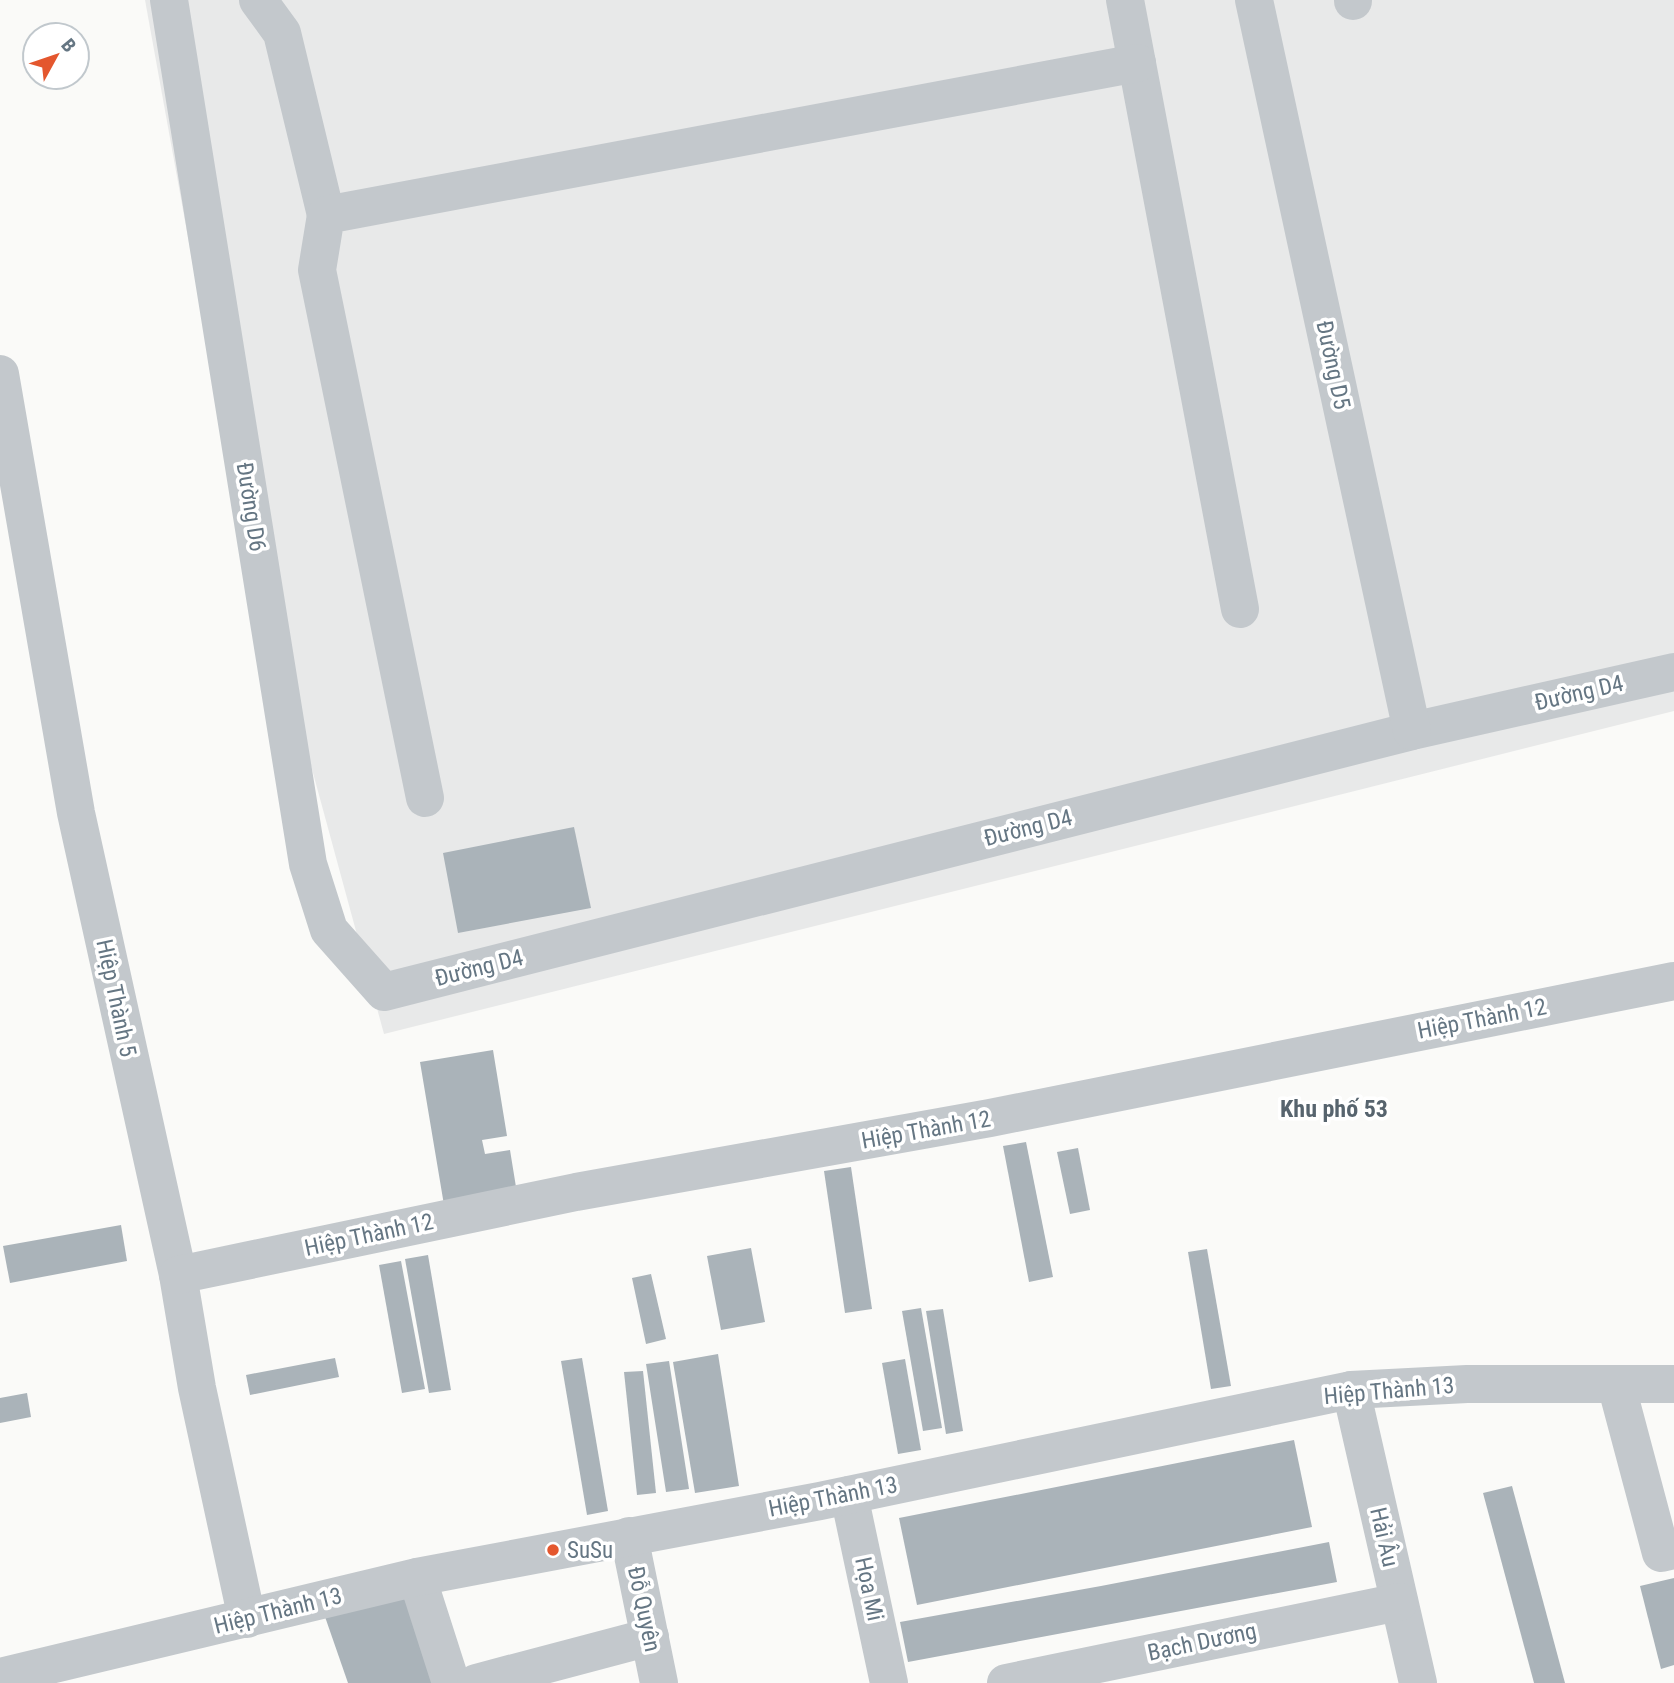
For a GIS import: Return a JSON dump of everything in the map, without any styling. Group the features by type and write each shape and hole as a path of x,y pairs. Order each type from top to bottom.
{"street":[{"name":"Đường D6","path":"169,0 308,864 329,930 384,992"},
{"path":"258,0 282,33 326,215 317,270 425,798"},
{"path":"1125,0 1240,609"},
{"name":"Đường D5","path":"1254,0 1412,731"},
{"path":"326,215 1137,63"},
{"name":"Hiệp Thành 5","path":"0,374 76,813 178,1275 197,1388 247,1619"},
{"name":"Đường D4","path":"384,992 1412,731 1674,672"},
{"name":"Hiệp Thành 12","path":"178,1275 576,1192 990,1118 1674,981"},
{"name":"Hiệp Thành 13","path":"0,1677 417,1577 849,1494 1351,1390 1467,1384 1674,1384"},
{"path":"1616,1384 1661,1552 1674,1550"},
{"name":"Hải Âu","path":"1351,1390 1418,1683"},
{"name":"Họa Mi","path":"849,1494 889,1683"},
{"name":"Đỗ Quyên","path":"629,1536 659,1683"},
{"path":"417,1577 451,1683"},
{"name":"Bạch Dương","path":"1006,1683 1101,1673 1399,1602"},
{"path":"476,1683 650,1637"}],"shaded area":[{"path":"145,0 1674,0 1674,711 384,1034 229,464"}],"building":[{"path":"574,827 591,908 458,933 443,853"},
{"path":"493,1050 507,1136 482,1140 485,1154 510,1150 516,1187 444,1205 420,1062"},
{"path":"1026,1142 1053,1277 1029,1282 1003,1146"},
{"path":"1078,1148 1090,1210 1070,1214 1057,1152"},
{"path":"851,1167 872,1309 845,1313 824,1171"},
{"path":"121,1225 127,1261 10,1283 3,1246"},
{"path":"751,1248 765,1322 721,1330 707,1256"},
{"path":"1207,1249 1231,1386 1211,1389 1188,1252"},
{"path":"428,1255 451,1390 429,1393 405,1259"},
{"path":"401,1261 425,1389 402,1393 379,1265"},
{"path":"651,1274 666,1339 646,1344 632,1278"},
{"path":"921,1308 942,1428 923,1431 902,1311"},
{"path":"943,1309 963,1431 946,1434 926,1311"},
{"path":"718,1354 739,1486 695,1493 673,1362"},
{"path":"335,1358 339,1377 250,1395 246,1375"},
{"path":"582,1358 608,1511 587,1515 561,1361"},
{"path":"905,1359 921,1450 898,1454 882,1363"},
{"path":"669,1361 689,1489 666,1492 646,1364"},
{"path":"643,1371 656,1493 637,1495 624,1372"},
{"path":"27,1393 31,1417 0,1423 0,1398"},
{"path":"1294,1440 1312,1527 917,1605 899,1518"},
{"path":"1512,1486 1565,1683 1534,1683 1483,1493"},
{"path":"1329,1542 1337,1582 908,1662 900,1622"},
{"path":"1674,1578 1674,1665 1661,1669 1640,1586"},
{"path":"404,1593 438,1683 348,1683 323,1611"}],"place":[{"name":"SuSu","path":"553,1550"}],"district":[{"name":"Khu phố 53","path":"1334,1109"}]}
